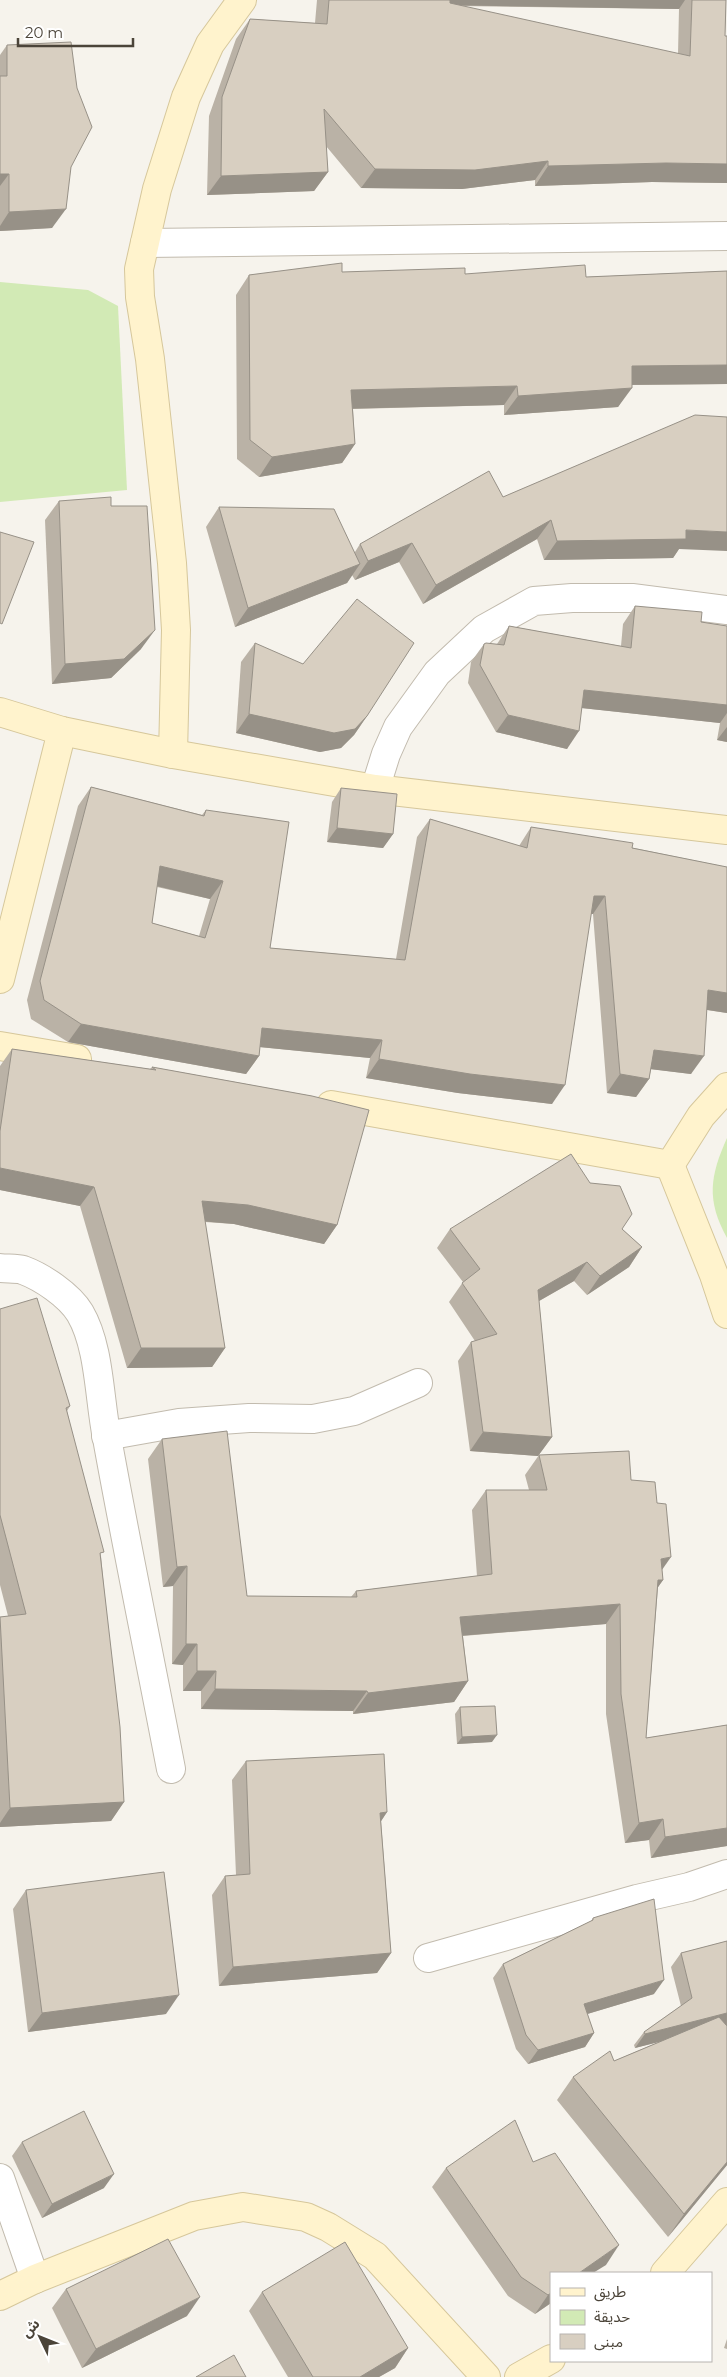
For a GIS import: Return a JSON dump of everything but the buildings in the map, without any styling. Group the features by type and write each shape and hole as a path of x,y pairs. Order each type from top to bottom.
{"street":[{"path":"173,754 176,630 172,562 150,359 140,297 139,269 157,189 186,97 210,44 242,0"},
{"path":"145,243 727,236"},
{"path":"375,789 386,754 398,727 437,673 484,629 534,601 572,598 632,598 727,610"},
{"path":"0,712 62,731 173,754 375,789 727,830"},
{"path":"0,979 62,731"},
{"path":"0,1046 97,1063"},
{"path":"670,1166 701,1116 727,1087"},
{"path":"311,1101 670,1166"},
{"path":"670,1166 714,1275 727,1314"},
{"path":"0,1268 22,1270 70,1300 79,1312 93,1345 106,1436 171,1769"},
{"path":"106,1436 187,1423 249,1418 313,1419 354,1411 418,1383"},
{"path":"428,1958 637,1899 689,1887 727,1874"},
{"path":"0,2178 35,2280"},
{"path":"666,2272 727,2202"},
{"path":"0,2296 194,2216 243,2207 306,2217 328,2227 375,2256 486,2377"},
{"path":"519,2377 550,2361"}],"green space":[{"path":"0,282 88,290 118,306 127,490 0,502"},
{"path":"727,1138 727,1238 716,1212 713,1188 717,1164"}]}
